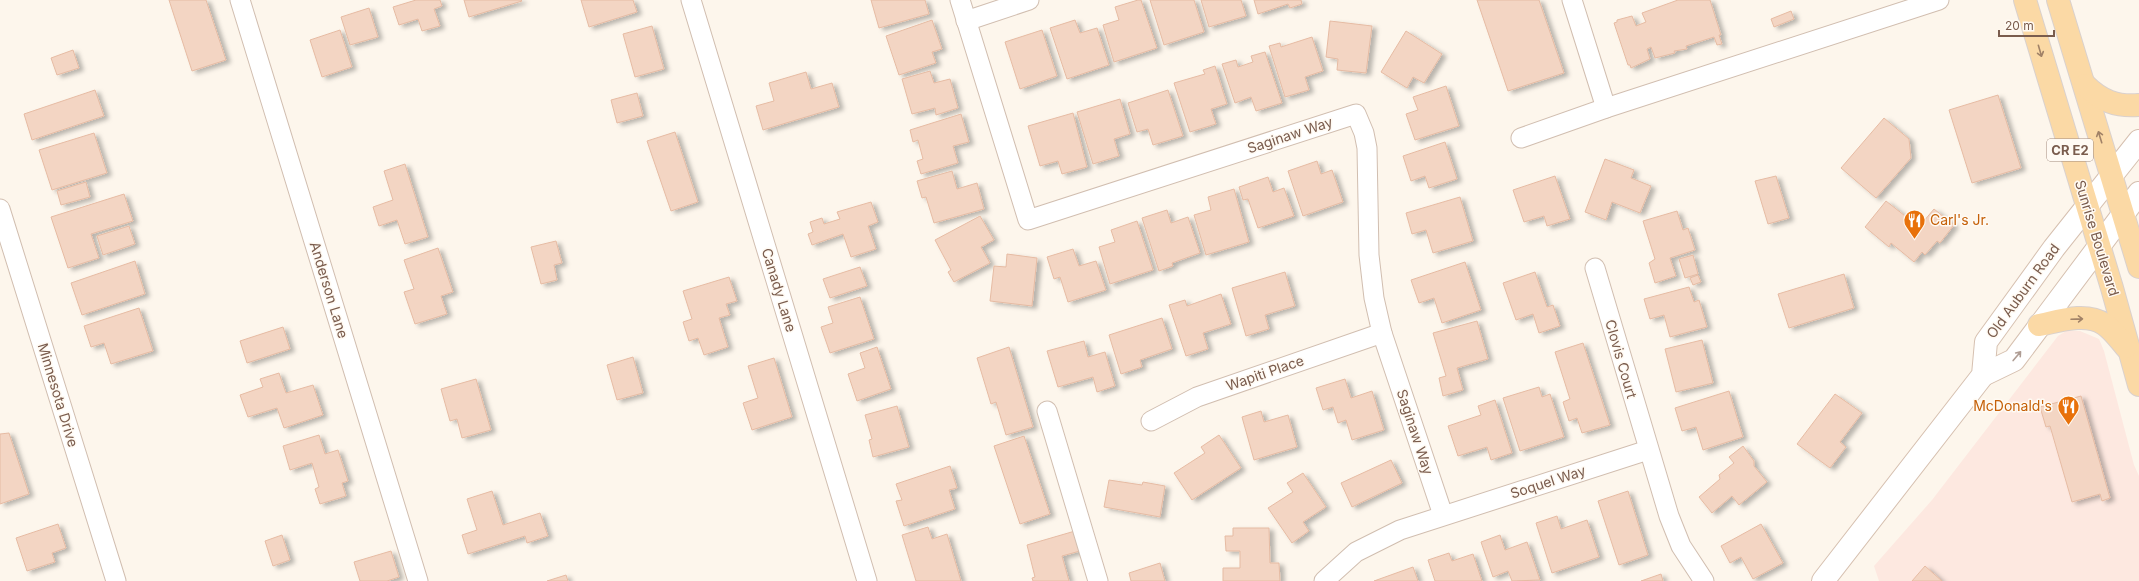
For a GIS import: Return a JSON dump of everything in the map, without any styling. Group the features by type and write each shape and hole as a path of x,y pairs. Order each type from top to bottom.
{"main road":[{"name":"Sunrise Boulevard","path":"2025,0 2099,245 2139,385"},
{"name":"CR E2","path":"2058,0 2124,213 2139,267"},
{"path":"2084,85 2102,99 2114,104 2139,105"},
{"name":"Old Auburn Road","path":"1983,375 1986,342 2112,174 2139,141"},
{"path":"1824,581 1983,375 2014,360 2139,193"},
{"path":"2039,326 2071,318 2085,318 2103,322 2130,351"}],"street":[{"name":"Anderson Lane","path":"240,0 418,581"},
{"name":"Canady Lane","path":"690,0 867,581"},
{"path":"960,0 966,21 1029,0"},
{"path":"1572,0 1606,108"},
{"path":"1521,138 1606,108 1939,0"},
{"name":"Saginaw Way","path":"966,21 1028,220 1356,114 1364,133 1367,148 1369,255 1374,298 1382,333 1443,515"},
{"name":"Minnesota Drive","path":"0,209 116,581"},
{"name":"Clovis Court","path":"1595,268 1648,450"},
{"name":"Wapiti Place","path":"1151,421 1196,397 1382,333"},
{"path":"1046,411 1098,581"},
{"path":"1648,450 1681,546 1704,581"},
{"name":"Soquel Way","path":"1324,581 1346,560 1375,541 1400,530 1648,450"}],"shaded area":[{"path":"2066,331 2080,331 2099,339 2104,351 2134,465 2139,476 2139,581 1879,581 1874,566 1932,500 2058,336"}],"building":[{"path":"169,0 206,0 226,60 192,71"},
{"path":"416,0 440,0 442,6 434,9 440,26 422,31 418,19 399,25 393,7"},
{"path":"464,0 521,0 522,1 469,17"},
{"path":"581,0 633,0 637,12 589,27"},
{"path":"871,0 925,0 929,14 879,28"},
{"path":"1141,0 1157,48 1114,62 1103,25 1119,20 1115,7"},
{"path":"1150,0 1194,0 1204,32 1164,45"},
{"path":"1201,0 1241,0 1246,16 1209,27"},
{"path":"1254,0 1301,0 1302,4 1290,8 1288,4 1258,14"},
{"path":"1477,0 1539,0 1564,73 1508,91"},
{"path":"1678,0 1710,0 1721,35 1719,35 1722,44 1717,45 1714,37 1686,46 1687,49 1674,51 1675,53 1655,58 1651,47 1647,49 1650,59 1631,68 1630,65 1628,65 1614,23 1617,22 1617,20 1632,16 1636,26 1646,22 1642,13"},
{"path":"369,8 378,37 350,45 341,17"},
{"path":"1791,11 1794,19 1774,27 1771,19"},
{"path":"932,20 942,49 932,52 936,63 899,75 886,36"},
{"path":"1075,20 1080,33 1097,28 1109,65 1067,79 1050,28"},
{"path":"1330,21 1372,26 1366,73 1337,70 1338,59 1326,57"},
{"path":"652,26 664,69 635,77 623,34"},
{"path":"340,30 352,67 322,77 310,40"},
{"path":"1042,30 1057,76 1020,89 1005,42"},
{"path":"1406,31 1442,54 1424,83 1413,77 1407,88 1381,72"},
{"path":"1312,37 1323,71 1305,77 1309,90 1285,97 1269,46 1280,43 1281,47"},
{"path":"73,50 79,68 57,75 51,58"},
{"path":"1265,52 1282,103 1256,111 1251,97 1235,103 1222,64 1236,60 1238,67 1253,62 1251,56"},
{"path":"1215,66 1227,104 1211,109 1216,124 1190,132 1174,83 1205,74 1203,70"},
{"path":"930,71 934,83 950,79 958,108 936,115 935,108 912,114 902,79"},
{"path":"806,72 811,89 832,83 839,107 763,130 756,106 774,101 769,83"},
{"path":"1446,86 1459,126 1415,140 1406,114 1418,110 1413,97"},
{"path":"95,90 104,116 32,140 24,114"},
{"path":"1168,90 1183,136 1153,145 1148,129 1137,132 1128,103"},
{"path":"637,93 643,116 617,123 611,100"},
{"path":"1998,95 2021,168 1972,183 1949,110"},
{"path":"1120,99 1130,134 1114,139 1119,156 1093,164 1077,112"},
{"path":"1073,113 1087,167 1062,174 1058,161 1040,166 1028,126"},
{"path":"961,114 969,142 953,146 958,163 921,174 917,161 923,159 918,140 913,142 910,130"},
{"path":"1884,118 1909,139 1911,158 1876,198 1841,168"},
{"path":"675,132 698,202 671,211 647,141"},
{"path":"94,133 107,173 52,190 39,150"},
{"path":"1445,142 1457,179 1429,188 1425,176 1411,181 1403,156"},
{"path":"1605,159 1634,170 1631,178 1651,186 1640,213 1612,202 1606,220 1585,212"},
{"path":"1317,161 1321,174 1332,170 1343,202 1303,216 1288,171"},
{"path":"405,164 428,237 405,244 397,220 379,226 373,207 393,200 384,171"},
{"path":"952,171 957,189 977,183 984,209 934,223 926,197 922,198 917,181"},
{"path":"1555,176 1570,219 1547,226 1544,216 1524,222 1513,190"},
{"path":"1776,176 1789,218 1768,224 1755,181"},
{"path":"1268,177 1273,192 1284,188 1294,216 1258,228 1248,199 1243,200 1239,187"},
{"path":"86,182 90,197 61,205 57,191"},
{"path":"1234,189 1249,242 1206,255 1194,215 1211,210 1208,197"},
{"path":"124,194 133,221 91,234 99,258 68,268 51,217"},
{"path":"1460,197 1473,241 1433,253 1426,230 1412,234 1406,213"},
{"path":"1886,201 1909,219 1914,215 1923,222 1934,209 1954,225 1940,243 1937,241 1925,255 1922,252 1914,262 1891,243 1889,247 1865,227"},
{"path":"871,202 878,222 868,226 876,249 851,257 843,234 812,245 808,234 813,232 810,222 822,218 824,224 840,219 837,212"},
{"path":"1167,210 1171,223 1188,217 1200,253 1172,263 1173,266 1159,271 1142,218"},
{"path":"1677,211 1683,230 1688,228 1695,250 1670,258 1676,276 1655,283 1649,263 1655,259 1643,221"},
{"path":"980,216 994,240 981,247 990,263 954,282 948,272 951,270 935,240"},
{"path":"1137,221 1153,270 1110,284 1099,247 1115,242 1111,230"},
{"path":"129,226 135,244 103,255 97,236"},
{"path":"556,241 562,263 554,265 557,280 541,284 531,247"},
{"path":"438,248 453,292 441,296 447,314 415,324 404,292 414,289 404,260"},
{"path":"1073,249 1079,266 1096,261 1106,290 1068,302 1060,277 1054,279 1047,257"},
{"path":"1007,254 1037,258 1032,306 990,301 994,266 1006,267"},
{"path":"1693,255 1698,274 1685,278 1679,259"},
{"path":"135,261 145,294 82,315 71,283"},
{"path":"1465,262 1481,310 1442,323 1434,298 1419,303 1411,280"},
{"path":"860,267 867,286 830,298 823,279"},
{"path":"1285,272 1295,306 1265,315 1269,329 1246,336 1232,288"},
{"path":"1535,272 1547,307 1553,305 1560,326 1539,333 1533,314 1516,320 1503,283"},
{"path":"1844,274 1854,308 1789,328 1778,294"},
{"path":"1698,275 1701,282 1693,285 1690,278"},
{"path":"729,277 737,301 726,304 730,315 719,318 728,347 704,355 698,338 689,341 683,322 692,319 683,291"},
{"path":"1689,287 1694,302 1699,300 1707,327 1670,337 1664,315 1650,319 1644,299"},
{"path":"1221,294 1231,324 1203,333 1208,349 1186,356 1169,305 1185,300 1187,306"},
{"path":"860,297 874,339 830,353 821,327 833,323 828,307"},
{"path":"139,308 153,351 111,364 104,343 91,347 84,326"},
{"path":"1162,318 1172,349 1140,360 1142,367 1121,374 1109,335"},
{"path":"1477,321 1488,359 1457,368 1463,390 1443,396 1439,378 1446,376 1433,333"},
{"path":"283,327 290,349 247,363 240,341"},
{"path":"1702,340 1713,383 1676,392 1665,349"},
{"path":"1084,341 1088,357 1105,352 1115,386 1097,392 1093,377 1058,387 1047,351"},
{"path":"1583,343 1610,425 1582,433 1577,418 1569,421 1563,402 1570,399 1555,352"},
{"path":"877,347 891,389 857,401 848,374 865,368 860,353"},
{"path":"1009,347 1033,427 1006,435 996,402 991,404 977,358"},
{"path":"633,357 643,393 617,400 607,365"},
{"path":"774,358 792,417 752,430 743,403 758,398 748,366"},
{"path":"279,373 286,393 313,385 323,415 284,428 277,408 248,417 240,395 263,387 260,379"},
{"path":"476,379 491,430 462,438 457,419 450,421 441,389"},
{"path":"1345,379 1351,398 1372,391 1384,430 1352,440 1346,420 1338,423 1333,407 1323,410 1316,388"},
{"path":"1539,387 1542,397 1550,394 1564,437 1520,451 1503,398"},
{"path":"1729,391 1743,437 1703,450 1696,427 1682,431 1675,408"},
{"path":"1835,394 1862,413 1840,442 1846,447 1830,468 1797,444"},
{"path":"2081,396 2110,498 2102,501 2100,494 2072,502 2050,426 2046,427 2040,407"},
{"path":"1495,400 1512,453 1491,460 1487,447 1458,456 1448,426 1481,415 1478,406"},
{"path":"897,406 909,447 873,457 869,440 872,439 865,415"},
{"path":"1261,411 1264,422 1288,415 1297,447 1254,460 1242,417"},
{"path":"9,433 29,494 0,504 0,434"},
{"path":"319,435 325,454 338,450 348,481 342,483 346,496 320,504 315,489 319,487 312,463 290,470 283,446"},
{"path":"1219,435 1241,468 1192,500 1174,473 1205,453 1201,447"},
{"path":"1024,436 1050,514 1020,524 994,446"},
{"path":"1743,446 1754,461 1754,466 1767,482 1739,505 1732,496 1712,513 1699,497 1720,479 1719,475 1734,463 1729,457"},
{"path":"1391,460 1402,483 1352,507 1341,483"},
{"path":"950,466 957,488 949,490 955,509 904,526 896,501 902,500 896,484"},
{"path":"1303,473 1326,507 1303,522 1309,531 1292,543 1268,508 1293,492 1287,483"},
{"path":"1109,480 1142,485 1143,482 1165,486 1160,517 1104,507"},
{"path":"492,491 503,525 540,513 548,536 527,543 525,536 468,554 462,535 477,530 467,499"},
{"path":"1628,491 1648,555 1619,565 1598,501"},
{"path":"1557,516 1561,529 1587,520 1599,557 1552,573 1536,523"},
{"path":"58,524 66,548 52,553 55,562 27,571 16,538"},
{"path":"1761,524 1783,563 1753,579 1741,557 1730,563 1721,546"},
{"path":"928,527 932,539 947,534 961,581 916,581 902,535"},
{"path":"1233,528 1269,528 1270,563 1279,563 1280,581 1223,581 1223,568 1240,568 1240,551 1226,551 1225,536 1233,536"},
{"path":"1075,531 1080,551 1062,556 1069,581 1033,581 1032,578 1035,577 1027,545"},
{"path":"282,535 290,560 273,566 265,541"},
{"path":"1500,535 1505,550 1527,542 1540,580 1512,581 1508,571 1493,577 1481,542"},
{"path":"391,551 399,577 387,581 360,581 354,562"},
{"path":"1449,553 1452,561 1473,554 1482,581 1435,581 1428,560"},
{"path":"1160,563 1165,581 1131,581 1129,573"},
{"path":"1925,566 1942,581 1912,581"},
{"path":"1413,567 1418,581 1374,581"},
{"path":"1661,574 1663,581 1641,581"},
{"path":"566,575 568,581 547,581"}],"place":[{"name":"Carl's Jr.","path":"1914,240"},
{"name":"McDonald's","path":"2068,426"}]}
